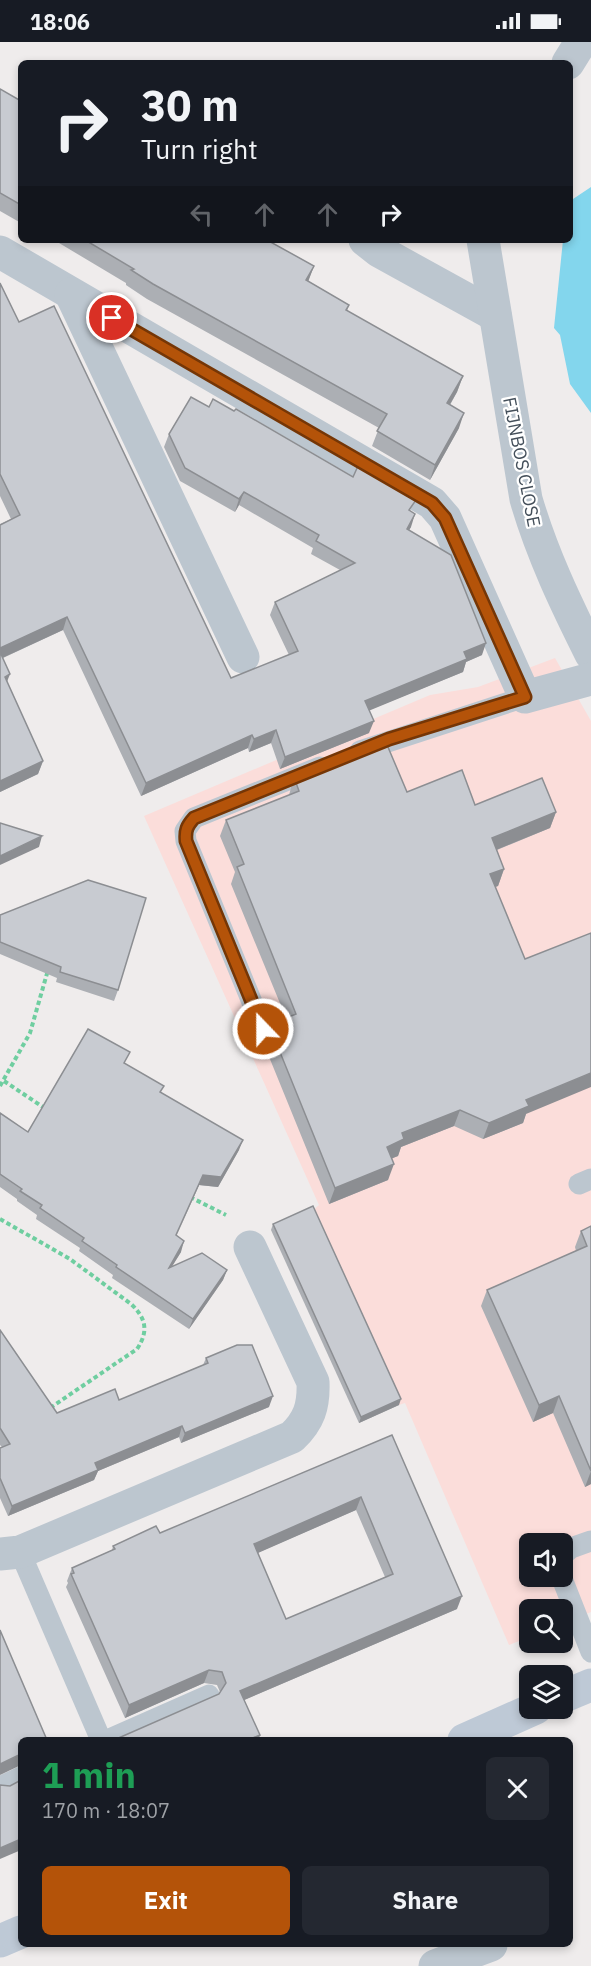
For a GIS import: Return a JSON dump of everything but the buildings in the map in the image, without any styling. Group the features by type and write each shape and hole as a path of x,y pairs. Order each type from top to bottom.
{"street":[{"path":"570,60 581,42"},
{"path":"369,243 496,323"},
{"name":"FIJNBOS CLOSE","path":"483,243 526,499 536,535 561,594 591,654"},
{"path":"0,252 432,503 445,518 525,697 591,678"},
{"path":"71,294 243,657"},
{"path":"10,1553 292,1437 306,1422 313,1403 313,1382 250,1247"},
{"path":"573,1692 591,1685"},
{"path":"471,1737 519,1716"},
{"path":"0,1941 18,1933"},
{"path":"435,1966 493,1952"}],"lane":[{"path":"263,1029 186,841 185,831 194,818 389,739 525,697"},
{"path":"573,1547 591,1541"},
{"path":"10,1553 100,1737"},
{"path":"565,1587 591,1652"},
{"path":"114,1737 209,1695"},
{"path":"0,1787 18,1779"}],"path":[{"path":"0,1086 30,1033 49,967"},
{"path":"4,1081 47,1110"},
{"path":"184,1195 224,1212 250,1247"},
{"path":"0,1219 70,1259 131,1304 140,1313 145,1324 145,1333 137,1348 49,1409"}],"shaded area":[{"path":"555,658 591,721 591,1612 573,1620 573,1599 519,1599 519,1641 509,1645 405,1403 399,1405 311,1212 319,1205 144,816 430,695 478,687"}],"water":[{"path":"591,187 591,413 570,384 560,335 554,328 563,243 573,243 573,199"}],"route":[{"path":"112,318 432,503 445,518 525,697 389,739 194,818 185,831 186,841 263,1029"}]}
